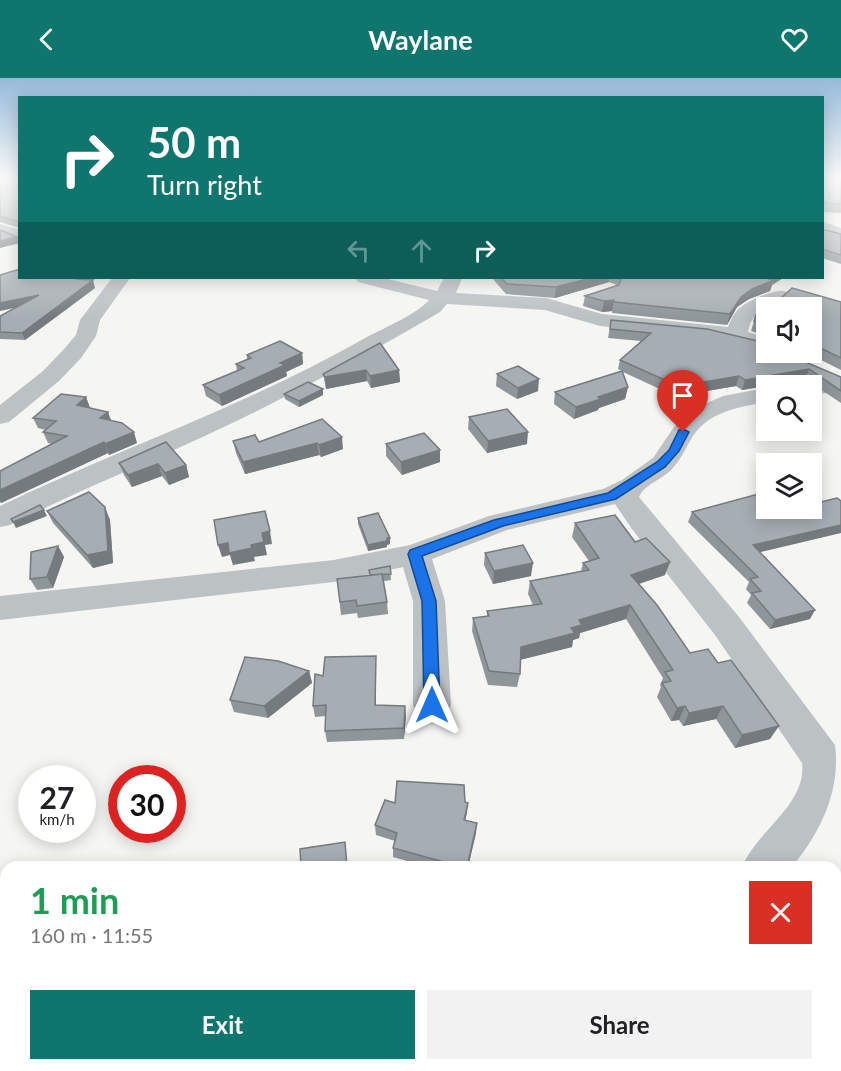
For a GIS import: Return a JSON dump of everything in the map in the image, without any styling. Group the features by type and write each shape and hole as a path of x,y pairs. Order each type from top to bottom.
{"street":[{"path":"824,228 841,234"},
{"path":"0,230 18,235"},
{"path":"0,417 51,376 74,353 86,336 90,320 120,279"},
{"path":"372,279 448,288 557,306 616,323 672,326 737,335 756,342"},
{"path":"0,518 67,485 217,421 357,352 424,315 448,288"},
{"path":"737,335 739,320 745,313 778,295"},
{"path":"557,306 587,297"},
{"path":"822,380 841,383"},
{"path":"0,608 334,571 415,554 490,526 579,502 612,496 661,465 674,451 683,432 698,415 720,404 756,397"},
{"path":"629,487 625,497 642,522 690,578 821,758 825,772 821,793 799,826 769,861"},
{"path":"415,554 429,601 432,705"}],"building":[{"path":"0,230 17,237 0,241"},
{"path":"824,231 841,234 841,255 824,250"},
{"path":"18,270 18,279 93,280 22,333 0,332 0,316 39,295 0,303 0,275"},
{"path":"502,279 587,279 556,287 507,284"},
{"path":"621,279 774,280 752,289 741,297 730,314 614,302 614,300 604,301 585,296 619,285"},
{"path":"792,288 841,302 841,358 822,349 822,297 782,297"},
{"path":"611,320 707,329 756,341 756,363 808,363 841,377 841,391 822,378 822,375 809,369 774,375 756,375 756,378 745,380 739,376 698,383 687,376 679,380 673,378 667,381 620,360 651,333 610,329"},
{"path":"280,341 302,353 280,363 285,365 219,395 203,385 244,368 236,364 251,358 247,355"},
{"path":"380,343 399,370 370,376 366,370 325,377 323,374"},
{"path":"518,366 539,379 518,388 497,374"},
{"path":"622,371 628,387 576,407 555,392"},
{"path":"308,382 323,389 299,401 284,394"},
{"path":"61,394 86,397 77,405 108,412 100,418 122,423 134,432 105,444 104,442 0,490 0,471 67,436 43,432 56,421 33,418"},
{"path":"507,409 528,432 488,441 469,417"},
{"path":"322,419 342,437 319,445 317,443 243,462 233,441 255,435 259,442"},
{"path":"424,433 440,450 401,462 386,444"},
{"path":"166,442 186,465 165,473 158,464 128,475 119,463"},
{"path":"89,492 105,507 108,551 87,555 47,511"},
{"path":"756,495 756,519 822,519 822,502 837,498 841,501 841,525 753,545 815,610 775,620 752,593 761,591 750,579 758,577 692,512"},
{"path":"40,505 44,510 13,522 11,519"},
{"path":"265,511 270,531 262,533 264,542 251,545 252,548 229,553 228,543 218,545 214,520"},
{"path":"378,513 390,538 387,538 387,541 368,545 358,518"},
{"path":"615,515 635,542 646,538 670,562 631,575 657,605 690,653 708,649 718,663 731,660 779,726 742,735 723,706 689,713 685,706 677,708 662,683 671,681 665,672 673,670 630,605 579,620 582,625 571,628 575,633 521,647 520,674 489,671 473,618 489,616 487,611 542,604 530,581 589,570 583,563 599,558 575,523"},
{"path":"523,545 533,563 494,571 485,553"},
{"path":"58,546 47,577 30,579 31,552"},
{"path":"390,566 391,574 370,575 369,570"},
{"path":"382,574 387,602 357,606 356,600 340,602 337,579"},
{"path":"376,656 375,705 405,706 404,728 325,731 326,705 313,706 315,674 323,676 325,657"},
{"path":"245,657 278,661 309,671 264,706 230,700"},
{"path":"397,781 464,785 465,802 468,803 464,820 477,823 468,861 440,861 393,848 397,833 375,825 385,800 395,803"},
{"path":"345,842 347,861 301,861 300,849"}],"route":[{"path":"432,705 429,601 415,554 499,523 579,502 612,496 661,465 674,451 683,432"}]}
